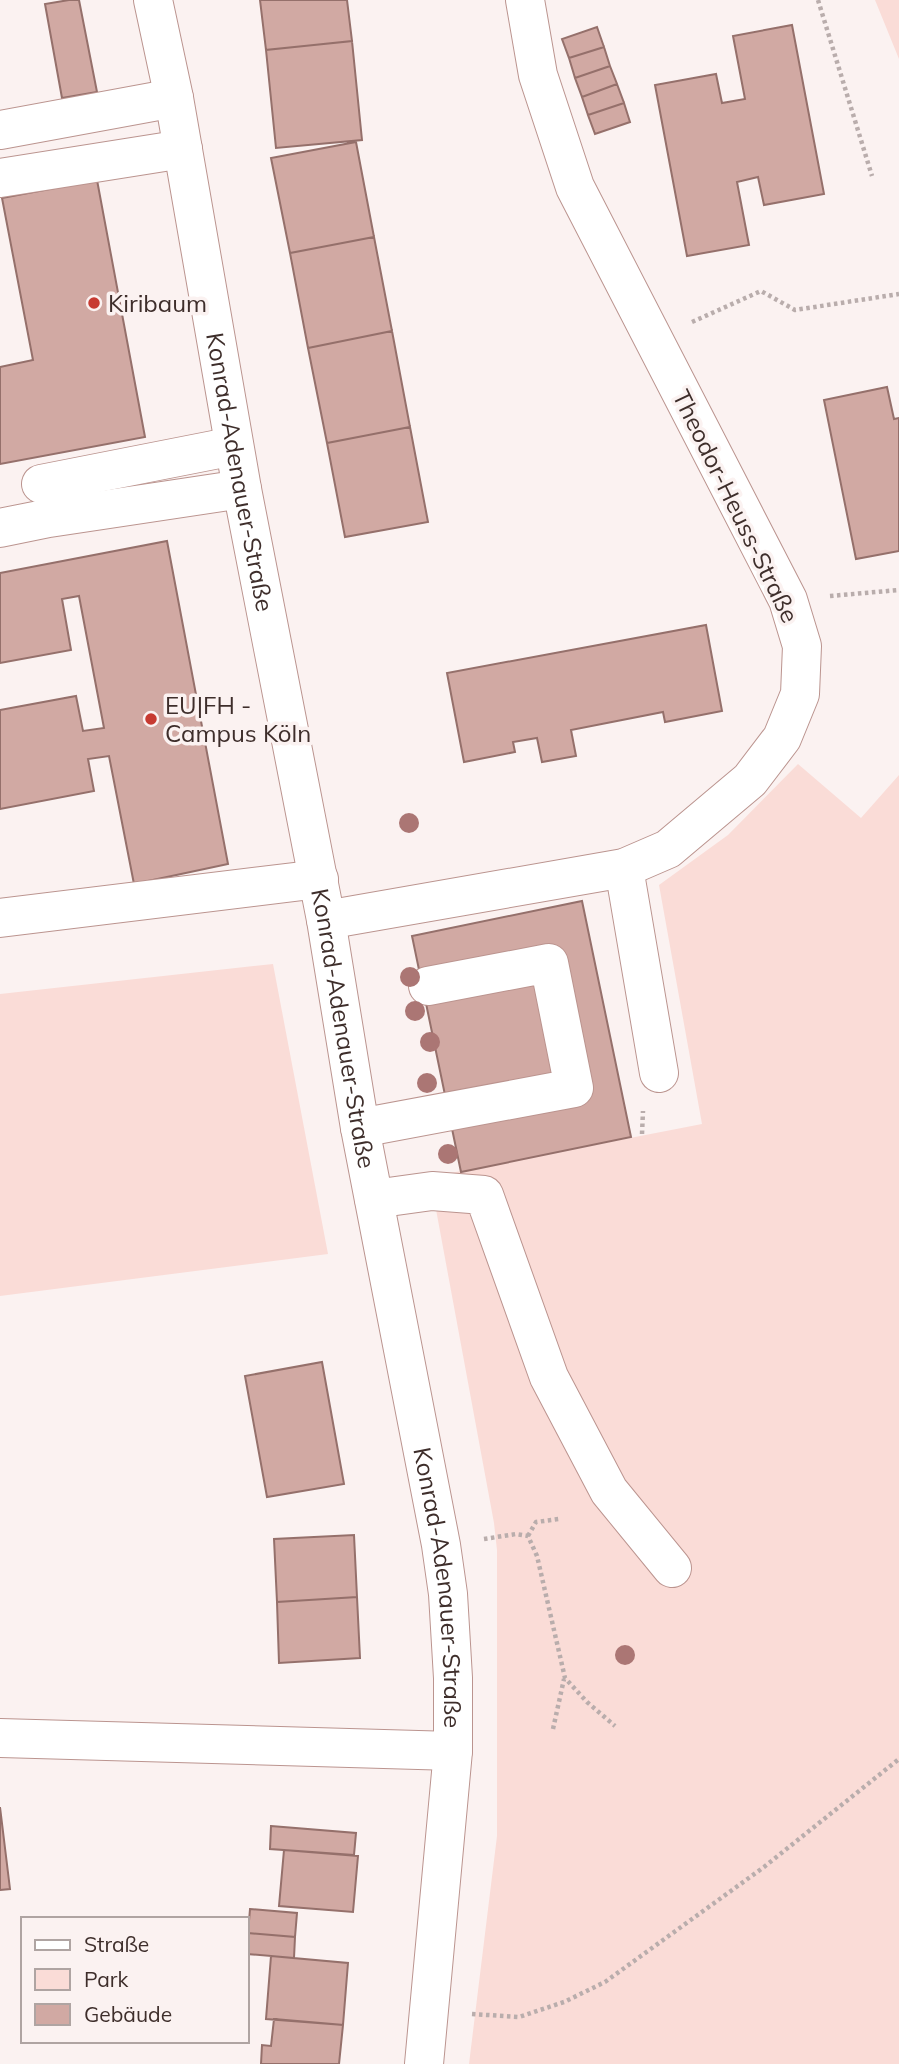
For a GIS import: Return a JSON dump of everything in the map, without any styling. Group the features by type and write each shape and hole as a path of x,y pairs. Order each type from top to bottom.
{"street":[{"name":"Konrad-Adenauer-Straße","path":"153,0 174,98 242,489 319,879 360,1128 442,1545 452,1664 453,1751 424,2064"},
{"name":"Theodor-Heuss-Straße","path":"326,920 624,869 668,849 750,780 782,738 800,694 802,646 788,600 575,187 538,75 525,0"},
{"path":"0,130 174,98"},
{"path":"0,178 183,149"},
{"path":"41,484 234,446"},
{"path":"0,528 242,489"},
{"path":"624,869 659,1073"},
{"path":"0,918 319,879"},
{"path":"360,1128 573,1088 549,963 428,986"},
{"path":"374,1199 432,1191 484,1195 549,1377 609,1491 671,1567"},
{"path":"0,1738 453,1751"}],"path":[{"path":"818,0 872,176"},
{"path":"653,340 761,291 795,310 899,294"},
{"path":"788,600 899,590"},
{"path":"528,1536 536,1522 559,1519"},
{"path":"442,1545 516,1534 528,1536"},
{"path":"528,1536 537,1556 565,1678 553,1729"},
{"path":"565,1678 615,1726"},
{"path":"429,2011 519,2017 564,2002 605,1982 764,1867 899,1759"}],"green space":[{"path":"875,0 899,0 899,59"},
{"path":"798,764 861,818 899,775 899,2064 469,2064 497,1836 497,1550 430,1177 702,1124 659,885 728,835"},
{"path":"273,964 328,1254 0,1296 0,994"}],"building":[{"path":"79,0 97,92 62,98 45,4"},
{"path":"260,0 347,0 352,41 266,50"},
{"path":"792,25 824,194 764,205 758,177 737,182 749,245 687,256 655,85 716,74 722,103 745,99 733,36"},
{"path":"597,27 604,47 569,58 562,39"},
{"path":"352,41 362,140 276,148 266,50"},
{"path":"604,47 610,66 575,78 569,58"},
{"path":"610,66 617,84 582,97 575,78"},
{"path":"617,84 624,103 588,115 582,97"},
{"path":"624,103 630,122 595,134 588,115"},
{"path":"356,142 374,237 290,253 271,158"},
{"path":"97,180 145,437 0,464 0,367 33,360 2,198"},
{"path":"374,237 392,331 308,348 290,253"},
{"path":"392,331 410,427 327,443 308,348"},
{"path":"887,387 894,419 899,418 899,551 856,559 824,400"},
{"path":"410,427 428,522 345,537 327,443"},
{"name":"EU|FH - Campus Köln","path":"167,541 228,864 134,884 109,756 88,759 94,791 0,809 0,710 76,696 83,731 104,728 79,596 62,599 71,650 0,663 0,573"},
{"path":"706,625 722,711 665,722 663,712 571,730 576,756 542,762 537,738 513,742 515,752 464,762 447,673"},
{"path":"582,901 631,1137 461,1172 412,936"},
{"path":"322,1362 344,1484 267,1497 245,1376"},
{"path":"354,1535 357,1597 277,1602 274,1539"},
{"path":"357,1597 360,1658 279,1663 277,1602"},
{"path":"0,1807 10,1889 0,1890"},
{"path":"271,1826 356,1833 354,1855 270,1849"},
{"path":"284,1850 358,1856 353,1912 279,1906"},
{"path":"250,1909 297,1913 295,1937 248,1933"},
{"path":"248,1933 295,1937 294,1958 248,1954"},
{"path":"271,1956 348,1963 343,2025 266,2019"},
{"path":"274,2019 343,2025 339,2064 261,2064 262,2045 271,2046"}],"place":[{"name":"Kiribaum","path":"94,303"},
{"name":"EU|FH - Campus Köln","path":"151,719"}]}
